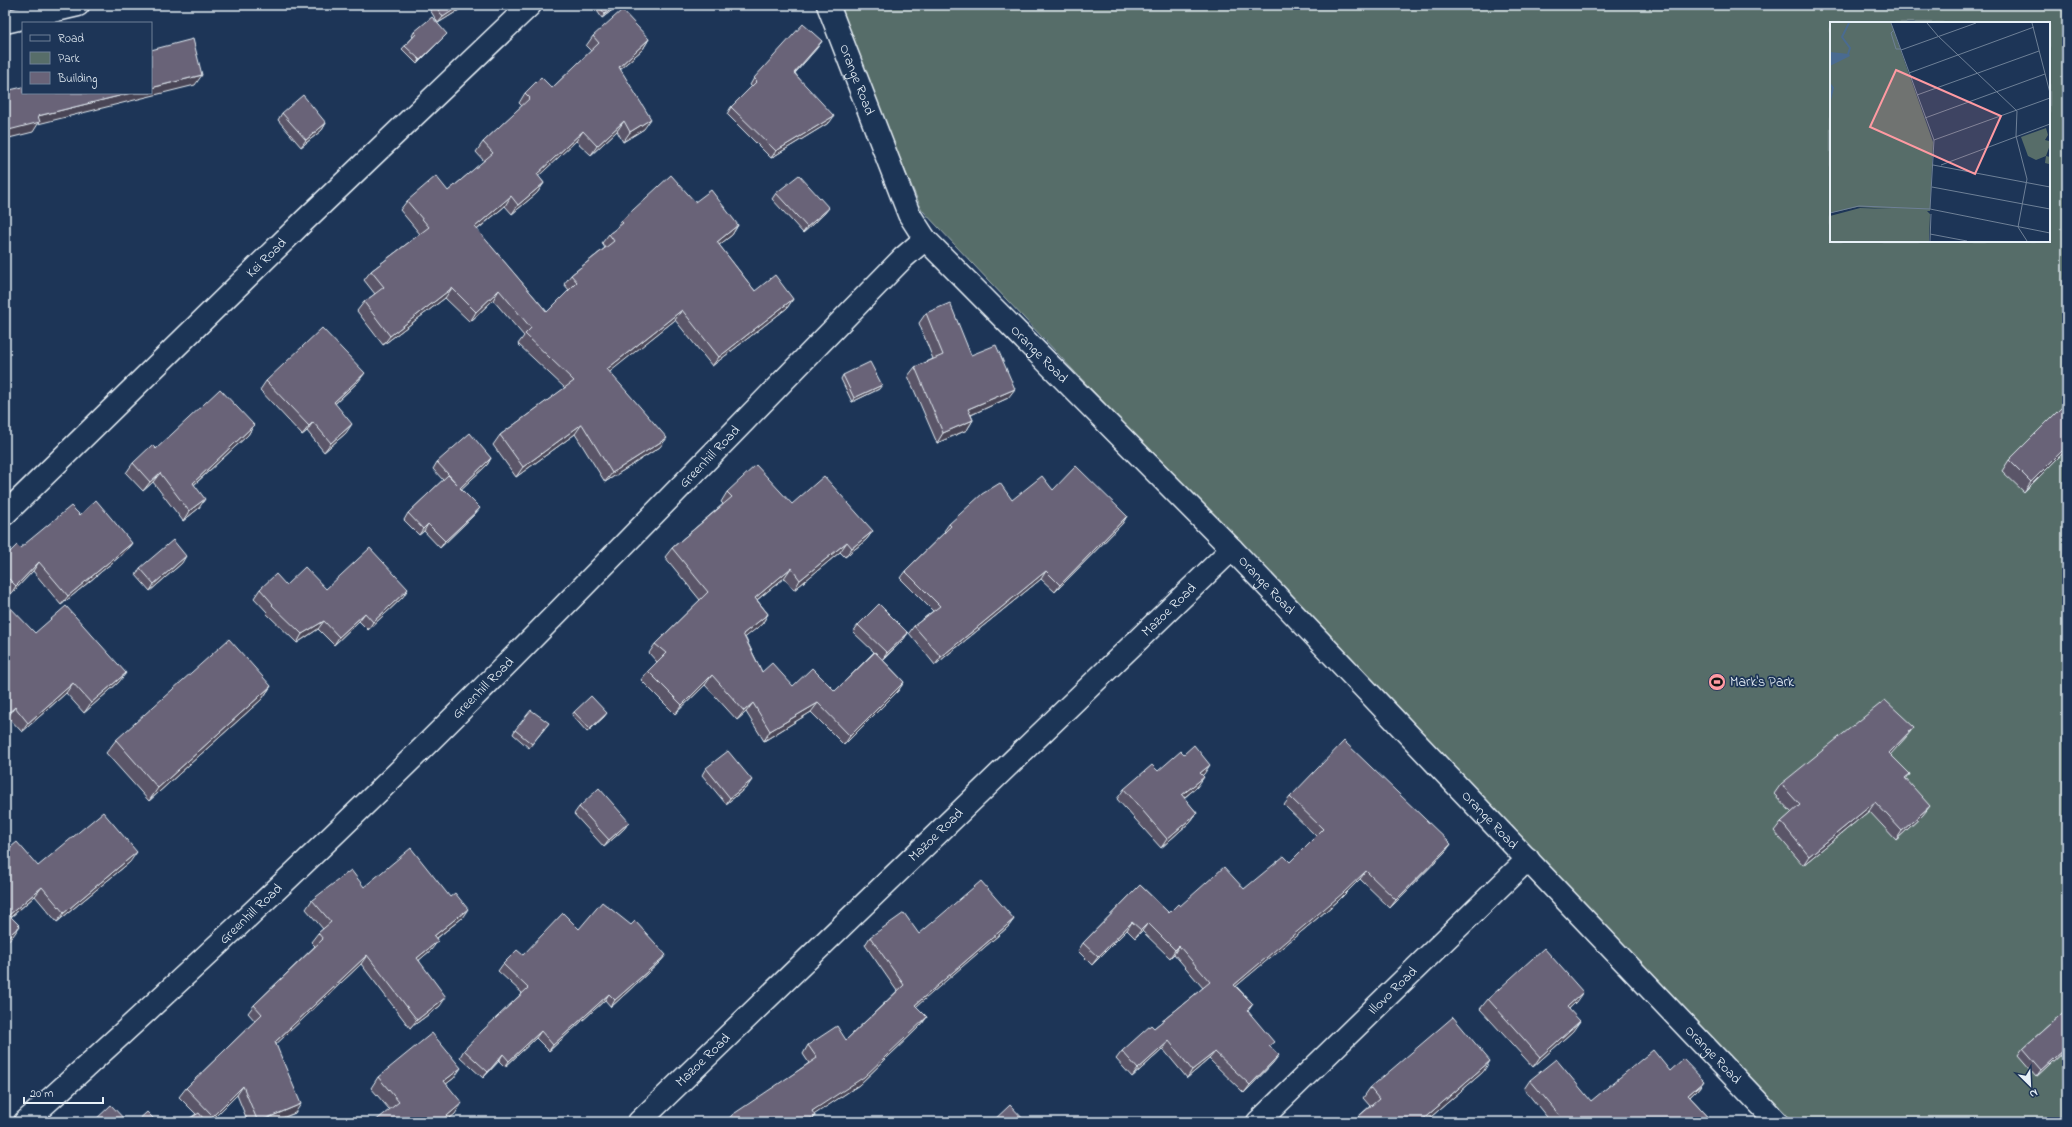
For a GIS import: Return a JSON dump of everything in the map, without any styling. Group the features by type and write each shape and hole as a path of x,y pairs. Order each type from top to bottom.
{"street":[{"path":"5,22 78,5"},
{"name":"Kei Road","path":"5,514 297,228 530,5"},
{"name":"Orange Road","path":"828,5 909,214 925,239 1232,549 1777,1122"},
{"name":"Greenhill Road","path":"25,1122 224,940 470,701 897,264 925,239"},
{"name":"Mazoe Road","path":"639,1122 1232,549"},
{"name":"Illovo Road","path":"1258,1122 1528,859"}],"green space":[{"name":"Mark's Park","path":"834,5 2067,5 2067,1122 1783,1122 922,210"}],"building":[{"path":"435,5 461,5 443,17"},
{"path":"598,5 617,5 605,14"},
{"path":"622,10 649,39 619,67 651,119 630,132 624,121 597,146 583,131 537,174 544,183 518,205 511,196 475,227 547,312 577,282 571,275 614,241 609,234 623,223 621,221 671,175 695,202 711,190 738,225 717,242 755,291 775,275 793,299 719,357 682,310 607,369 667,438 612,473 582,424 523,467 500,435 574,381 525,334 531,328 499,290 476,312 452,288 390,336 364,302 384,287 371,271 429,227 407,201 436,176 448,191 493,153 483,142 530,98 525,93 541,77 552,88 599,43 593,36"},
{"path":"432,17 447,34 420,60 405,46 416,34 414,32"},
{"path":"803,24 822,41 794,73 834,116 776,151 731,107 757,81 754,78"},
{"path":"193,39 202,75 152,88 152,50"},
{"path":"22,87 22,94 127,94 38,116 40,122 5,131 5,91"},
{"path":"303,95 326,123 306,140 282,113"},
{"path":"799,175 829,208 807,227 776,193"},
{"path":"950,303 971,355 996,345 1015,389 968,409 973,420 943,433 915,367 943,355 926,313"},
{"path":"322,328 365,373 334,402 352,424 331,443 313,422 309,426 266,381"},
{"path":"870,362 882,385 854,398 843,375"},
{"path":"220,389 254,425 193,483 205,499 189,511 160,473 150,482 133,463 152,445 156,449"},
{"path":"2067,402 2067,446 2031,482 2009,460"},
{"path":"470,433 491,458 460,488 480,508 445,541 428,524 423,529 408,513 448,475 458,485 437,462"},
{"path":"756,465 792,504 824,476 873,531 852,548 847,542 800,580 791,568 755,598 768,614 743,634 762,672 772,663 793,686 812,668 835,691 875,652 904,682 850,736 818,703 770,731 753,703 744,711 712,675 682,705 648,671 666,653 655,644 708,592 672,548 732,497 727,492"},
{"path":"1076,466 1127,516 1060,585 1046,571 941,657 914,626 940,606 905,571 951,526 949,524 982,494 1000,483 1012,500 1042,476 1053,490"},
{"path":"96,500 132,543 68,596 39,562 16,586 5,575 5,557 17,545 20,548 71,506 80,515"},
{"path":"173,540 186,556 154,584 140,568"},
{"path":"370,548 408,589 373,622 365,613 339,637 324,621 302,634 272,605 273,604 260,589 276,574 286,585 305,567 326,589"},
{"path":"5,602 35,633 66,606 126,673 91,703 73,683 28,723 15,707 5,716"},
{"path":"879,604 908,633 887,653 858,625"},
{"path":"229,639 271,686 158,788 116,740"},
{"path":"591,696 607,713 590,729 574,712"},
{"path":"1885,700 1914,727 1889,753 1910,774 1905,778 1930,806 1902,831 1875,802 1809,856 1781,822 1800,805 1781,784"},
{"path":"531,710 549,723 532,744 515,730"},
{"path":"1344,741 1451,844 1396,900 1366,871 1343,893 1234,985 1253,1004 1247,1010 1274,1042 1269,1046 1279,1055 1250,1085 1215,1052 1192,1070 1169,1041 1138,1069 1122,1051 1151,1025 1154,1028 1210,982 1179,946 1175,950 1148,923 1141,930 1132,922 1098,957 1083,943 1140,885 1169,913 1178,904 1180,906 1224,867 1244,889 1284,856 1290,862 1323,829 1290,797"},
{"path":"1194,745 1210,765 1200,773 1204,777 1182,795 1197,813 1167,839 1124,789 1152,765 1158,771 1181,751 1184,754"},
{"path":"728,751 752,780 730,798 706,768"},
{"path":"599,788 629,822 609,840 579,807"},
{"path":"103,812 137,852 64,913 42,887 9,915 20,926 5,939 5,852 17,842 38,866"},
{"path":"411,848 450,897 455,893 468,909 434,936 438,941 417,958 446,997 417,1020 367,955 275,1042 301,1104 258,1122 243,1086 213,1116 186,1088 262,1014 254,1005 323,939 318,933 331,922 312,900 351,870 364,887"},
{"path":"981,881 1014,919 915,1005 927,1017 864,1077 812,1111 815,1116 806,1122 726,1122 732,1115 817,1058 808,1045 837,1026 846,1040 904,985 870,937 904,913 919,934"},
{"path":"602,902 631,925 635,921 666,955 615,1000 609,994 553,1045 541,1031 509,1061 503,1054 488,1072 464,1050 528,988 503,964 517,950 523,955 563,913 579,929"},
{"path":"1544,948 1583,992 1567,1007 1580,1021 1540,1057 1488,999"},
{"path":"2067,1009 2067,1047 2042,1070 2023,1048"},
{"path":"1453,1017 1490,1061 1420,1122 1352,1122 1379,1099 1370,1088"},
{"path":"432,1033 461,1068 444,1081 462,1103 440,1122 374,1122 399,1102 378,1077"},
{"path":"1653,1050 1670,1071 1683,1059 1704,1081 1688,1095 1713,1122 1565,1122 1530,1080 1556,1059 1591,1101"},
{"path":"111,1105 127,1122 93,1122"},
{"path":"1010,1105 1026,1122 992,1122"},
{"path":"147,1112 157,1122 136,1122"},
{"path":"199,1113 206,1122 184,1122"}],"place":[{"name":"Mark's Park","path":"1717,682"}]}
